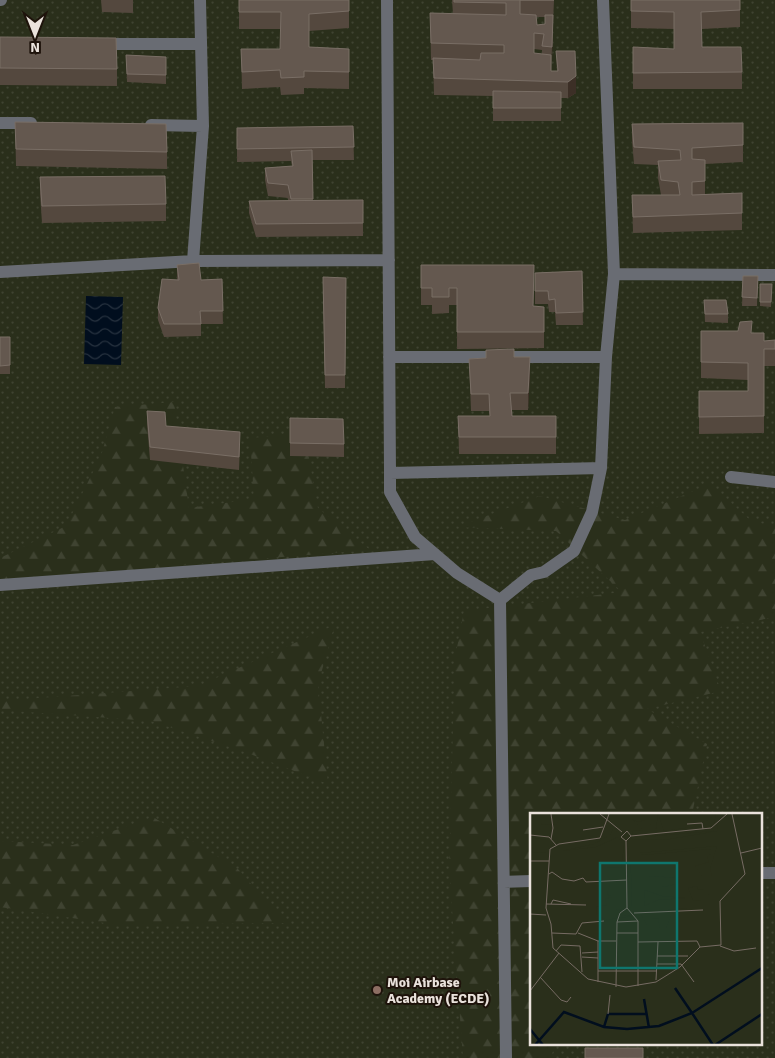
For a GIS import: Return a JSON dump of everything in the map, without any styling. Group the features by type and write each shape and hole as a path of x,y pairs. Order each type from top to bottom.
{"street":[{"path":"193,262 204,126 200,0"},
{"path":"387,0 390,492 415,537 457,573 500,600"},
{"path":"500,600 531,575 544,572 574,551 592,512 601,468 606,357 614,274 603,0"},
{"path":"86,44 201,44"},
{"path":"0,123 48,124"},
{"path":"136,125 204,126"},
{"path":"0,272 193,262 389,260"},
{"path":"614,274 775,274"},
{"path":"389,357 606,357"},
{"path":"390,473 601,468"},
{"path":"731,477 775,482"},
{"path":"0,585 435,554"},
{"path":"500,600 506,1058"},
{"path":"762,873 775,873"},
{"path":"504,882 530,882"}],"green space":[{"path":"0,0 775,0 775,1058 0,1058"},
{"path":"174,402 189,508 254,499 250,438 304,433 318,508 370,550 193,564 0,591 0,558 66,526 101,456 115,407"},
{"path":"710,484 750,520 775,527 775,617 700,632 721,691 647,709 707,744 692,813 530,813 530,1046 554,1046 551,1058 463,1058 449,868 455,658 464,611 622,592 556,531 457,527 540,496 625,520"},
{"path":"335,625 318,684 328,784 245,752 151,721 0,710 0,701 198,686"},
{"path":"153,817 238,869 285,923 118,925 0,907 0,841 73,845"}],"water":[{"path":"86,296 123,297 121,365 84,364"}],"building":[{"path":"239,0 349,0 349,11 309,14 309,47 349,49 349,72 304,71 304,77 281,78 280,70 242,72 241,49 280,49 281,12 239,12"},
{"path":"454,0 520,0 520,14 536,15 537,25 545,24 545,15 553,15 552,47 542,46 544,34 534,33 534,53 551,55 551,71 558,71 556,51 575,51 576,76 568,82 434,78 433,58 480,60 481,53 504,53 504,45 431,43 430,13 506,15 506,3 454,2"},
{"path":"631,0 740,0 740,10 701,12 702,47 741,47 742,72 633,73 633,47 674,49 674,12 631,11"},
{"path":"0,37 116,38 117,69 0,68"},
{"path":"126,55 166,57 166,75 127,74"},
{"path":"493,91 561,92 561,108 493,108"},
{"path":"15,122 166,124 167,152 16,149"},
{"path":"743,123 743,145 692,148 692,159 705,160 705,181 692,182 692,195 742,193 742,213 633,217 632,195 680,195 678,182 661,180 658,161 681,160 680,150 634,147 632,124"},
{"path":"353,126 354,147 237,149 237,128"},
{"path":"312,150 313,199 291,199 288,185 268,183 265,168 293,166 291,151"},
{"path":"165,176 166,204 42,206 40,177"},
{"path":"363,200 363,223 256,224 249,201"},
{"path":"199,263 201,280 222,279 223,311 200,311 201,324 164,324 158,308 162,279 179,280 177,265"},
{"path":"421,265 534,265 533,306 544,307 544,332 457,332 457,288 449,288 449,297 432,297 432,288 421,288"},
{"path":"582,271 583,312 556,313 555,299 549,300 548,291 535,291 535,273"},
{"path":"743,276 758,276 757,298 742,297"},
{"path":"323,277 346,278 345,375 325,375"},
{"path":"760,284 772,284 771,302 760,302"},
{"path":"704,300 726,300 728,314 705,314"},
{"path":"752,321 751,333 764,333 764,341 775,340 775,349 764,349 764,416 699,417 699,391 748,391 748,363 701,362 701,331 738,331 740,322"},
{"path":"0,337 10,337 10,365 0,366"},
{"path":"514,349 514,357 530,357 528,393 510,393 512,416 556,416 556,437 459,437 458,416 490,416 489,394 471,394 469,359 486,358 486,350"},
{"path":"147,411 165,412 166,426 240,432 239,457 150,447"},
{"path":"290,418 343,419 344,444 290,443"},
{"path":"585,1048 643,1048 643,1058 585,1058"}],"place":[{"name":"Moi Airbase Academy (ECDE)","path":"377,990"}]}
